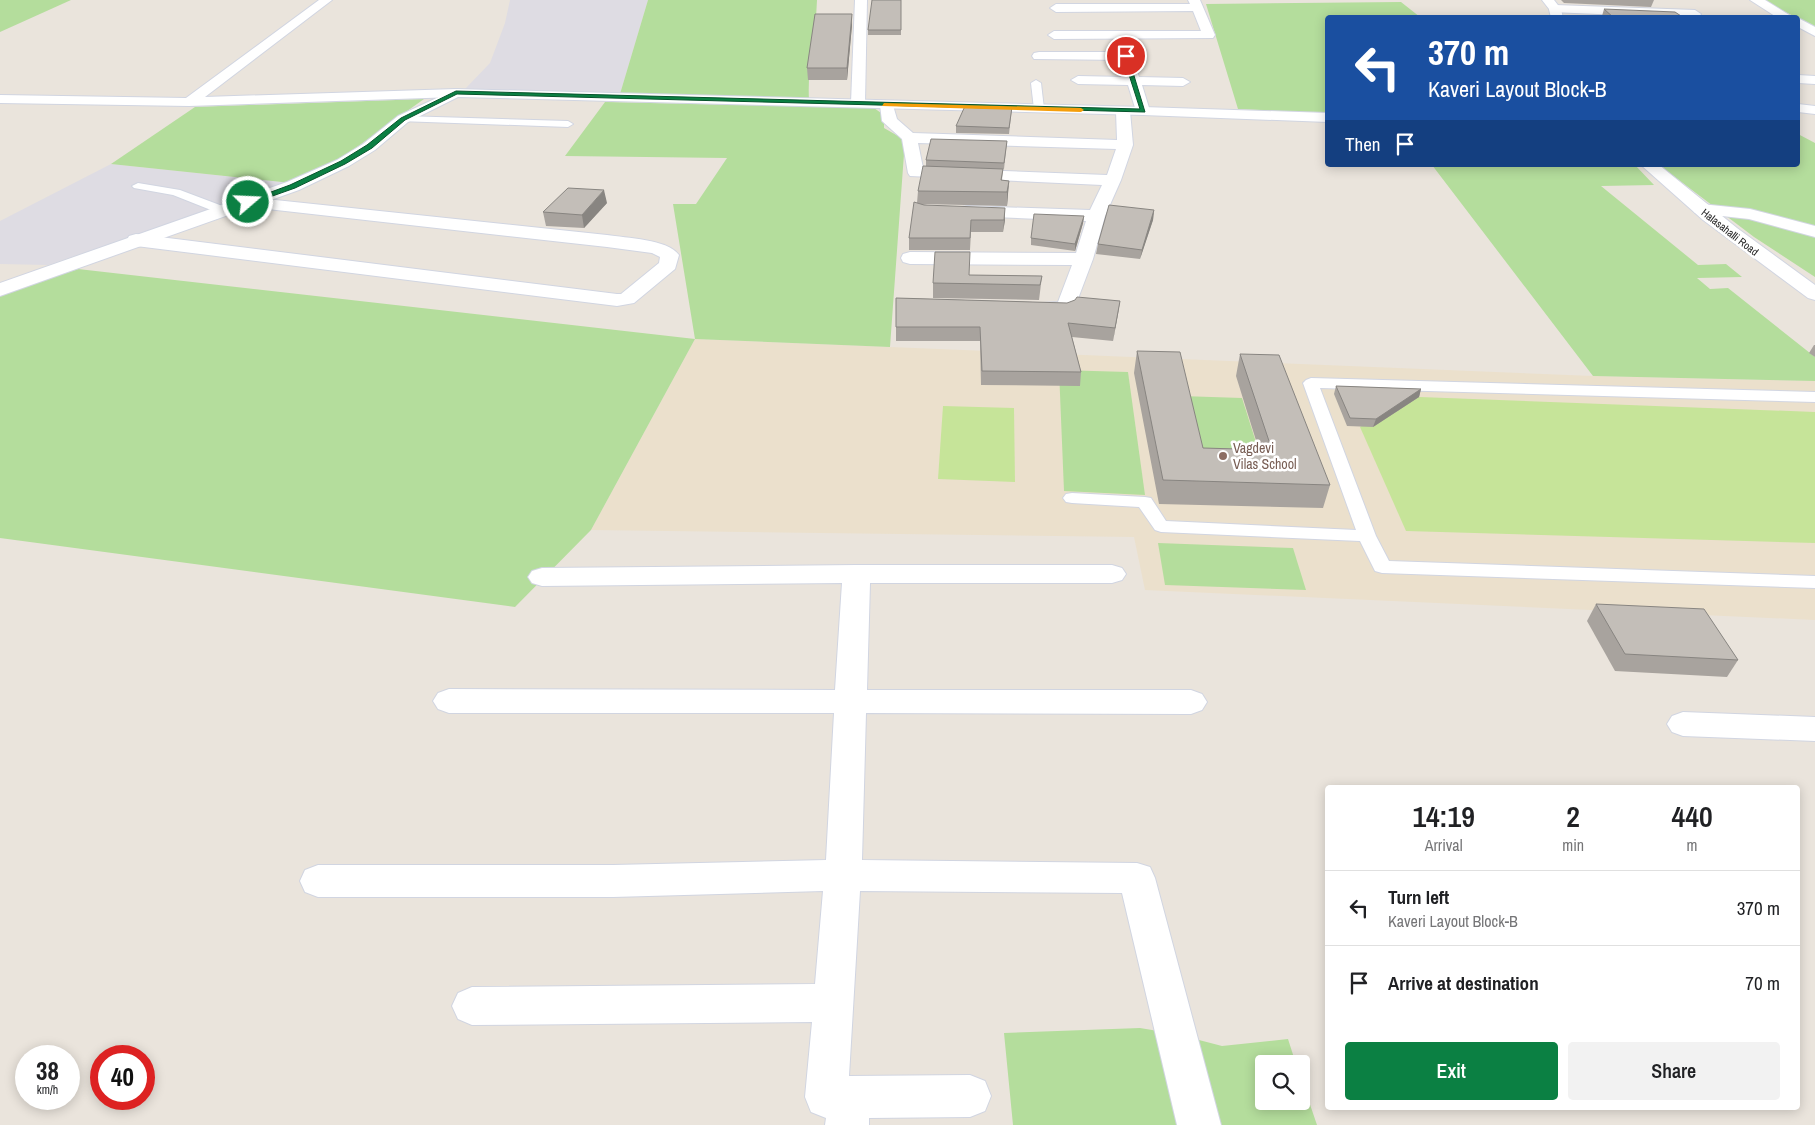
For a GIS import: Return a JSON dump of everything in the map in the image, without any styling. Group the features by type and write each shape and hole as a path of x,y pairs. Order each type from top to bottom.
{"street":[{"path":"189,102 326,0"},
{"path":"858,103 861,0"},
{"path":"1638,0 1649,13"},
{"path":"1756,0 1783,15"},
{"path":"1054,35 1209,35 1196,4 1054,4 1060,21"},
{"path":"1102,4 1112,20"},
{"path":"1553,9 1695,14"},
{"path":"1800,23 1815,32"},
{"path":"1118,35 1143,111"},
{"path":"1039,56 1126,56"},
{"path":"1800,79 1815,80"},
{"path":"1078,80 1183,82"},
{"path":"0,290 136,240 293,186 343,163 369,147 403,119 456,93"},
{"path":"0,99 189,102 456,93 1143,111 1325,118"},
{"path":"887,105 890,121 910,138 1125,145"},
{"path":"1800,108 1815,110"},
{"path":"1016,307 1066,308 1084,259 1096,216 1113,180 1125,145 1123,111"},
{"path":"910,138 916,174 1113,180"},
{"name":"Halasahalli Road","path":"1651,167 1700,209 1755,252 1815,294"},
{"path":"136,240 617,300 627,298 668,265 670,255 657,248 607,241 248,202"},
{"path":"1700,209 1750,214 1815,232"},
{"path":"953,211 1096,216"},
{"path":"910,258 1084,259"},
{"path":"856,574 843,875 826,1097 847,1111 970,1096"},
{"path":"542,577 1112,574"},
{"path":"449,701 1191,702"},
{"path":"1683,724 1815,729"},
{"path":"318,880 613,880 843,875 1137,878 1199,1125"},
{"path":"472,1006 833,1003"}],"lane":[{"path":"1036,83 1039,109"},
{"path":"403,119 568,124"},
{"path":"138,186 176,192 221,210"},
{"path":"1815,398 1311,383 1367,536 1382,567 1815,582"},
{"path":"1072,498 1145,502 1161,526 1367,536"}],"shaded area":[{"path":"510,0 648,0 620,94 465,89 490,63 505,23"},
{"path":"111,164 291,183 48,265 0,264 0,221"},
{"name":"Vagdevi Vilas School","path":"695,339 1593,376 1815,381 1815,620 1145,590 1134,537 591,530"}],"green space":[{"path":"0,0 71,0 0,32"},
{"path":"648,0 817,0 809,75 809,100 620,94"},
{"path":"1764,0 1815,0 1815,28 1800,20 1800,15 1791,15"},
{"path":"1401,2 1417,15 1325,15 1325,113 1238,109 1206,4"},
{"path":"424,99 343,157 291,183 111,164 195,107"},
{"path":"605,102 874,108 884,115 884,128 905,140 890,347 695,339 673,204 696,204 727,158 565,156"},
{"path":"1800,135 1815,143 1815,277 1754,237 1662,167 1800,167"},
{"path":"1434,167 1637,167 1654,185 1601,186 1698,265 1726,264 1742,277 1697,278 1710,289 1728,288 1815,357 1815,381 1593,376"},
{"path":"78,269 695,339 591,530 515,607 0,538 0,295"},
{"path":"1059,370 1128,372 1145,495 1064,491"},
{"path":"1181,396 1242,398 1266,474 1199,471"},
{"path":"1393,396 1815,412 1815,543 1406,531 1360,427"},
{"path":"943,406 1014,408 1015,482 938,479"},
{"path":"1158,543 1293,548 1306,590 1165,585"},
{"path":"1140,1028 1176,1034 1222,1046 1288,1039 1293,1055 1255,1055 1255,1110 1310,1110 1310,1104 1317,1125 1013,1125 1004,1033"}],"building":[{"path":"872,0 901,0 901,30 868,30"},
{"path":"1604,9 1675,12 1680,15 1611,15"},
{"path":"815,14 852,14 847,68 807,68"},
{"path":"965,106 1012,107 1009,128 956,126"},
{"path":"931,139 1007,141 1004,163 926,160"},
{"path":"923,166 1003,169 1001,180 1009,181 1007,192 918,191"},
{"path":"568,188 604,190 582,215 543,212"},
{"path":"914,202 924,205 1005,208 1004,220 971,220 970,238 909,238"},
{"path":"1109,205 1154,210 1142,250 1098,244"},
{"path":"1034,214 1084,216 1075,244 1031,238"},
{"path":"935,252 970,252 969,275 1042,276 1040,285 933,283"},
{"path":"1077,297 1120,301 1115,328 1068,323 1081,372 982,371 980,327 896,327 896,298 1067,303 1075,300"},
{"path":"1137,351 1180,352 1203,448 1272,450 1240,354 1279,355 1330,485 1163,480"},
{"path":"1336,386 1421,389 1376,419 1350,418"},
{"path":"1596,604 1704,609 1738,660 1625,654"}],"slow traffic":[{"path":"884,105 1081,110"}],"place":[{"name":"Vagdevi Vilas School","path":"1223,456"}],"route":[{"path":"248,202 293,186 343,163 369,147 403,119 456,93 1143,111 1126,56"}]}
